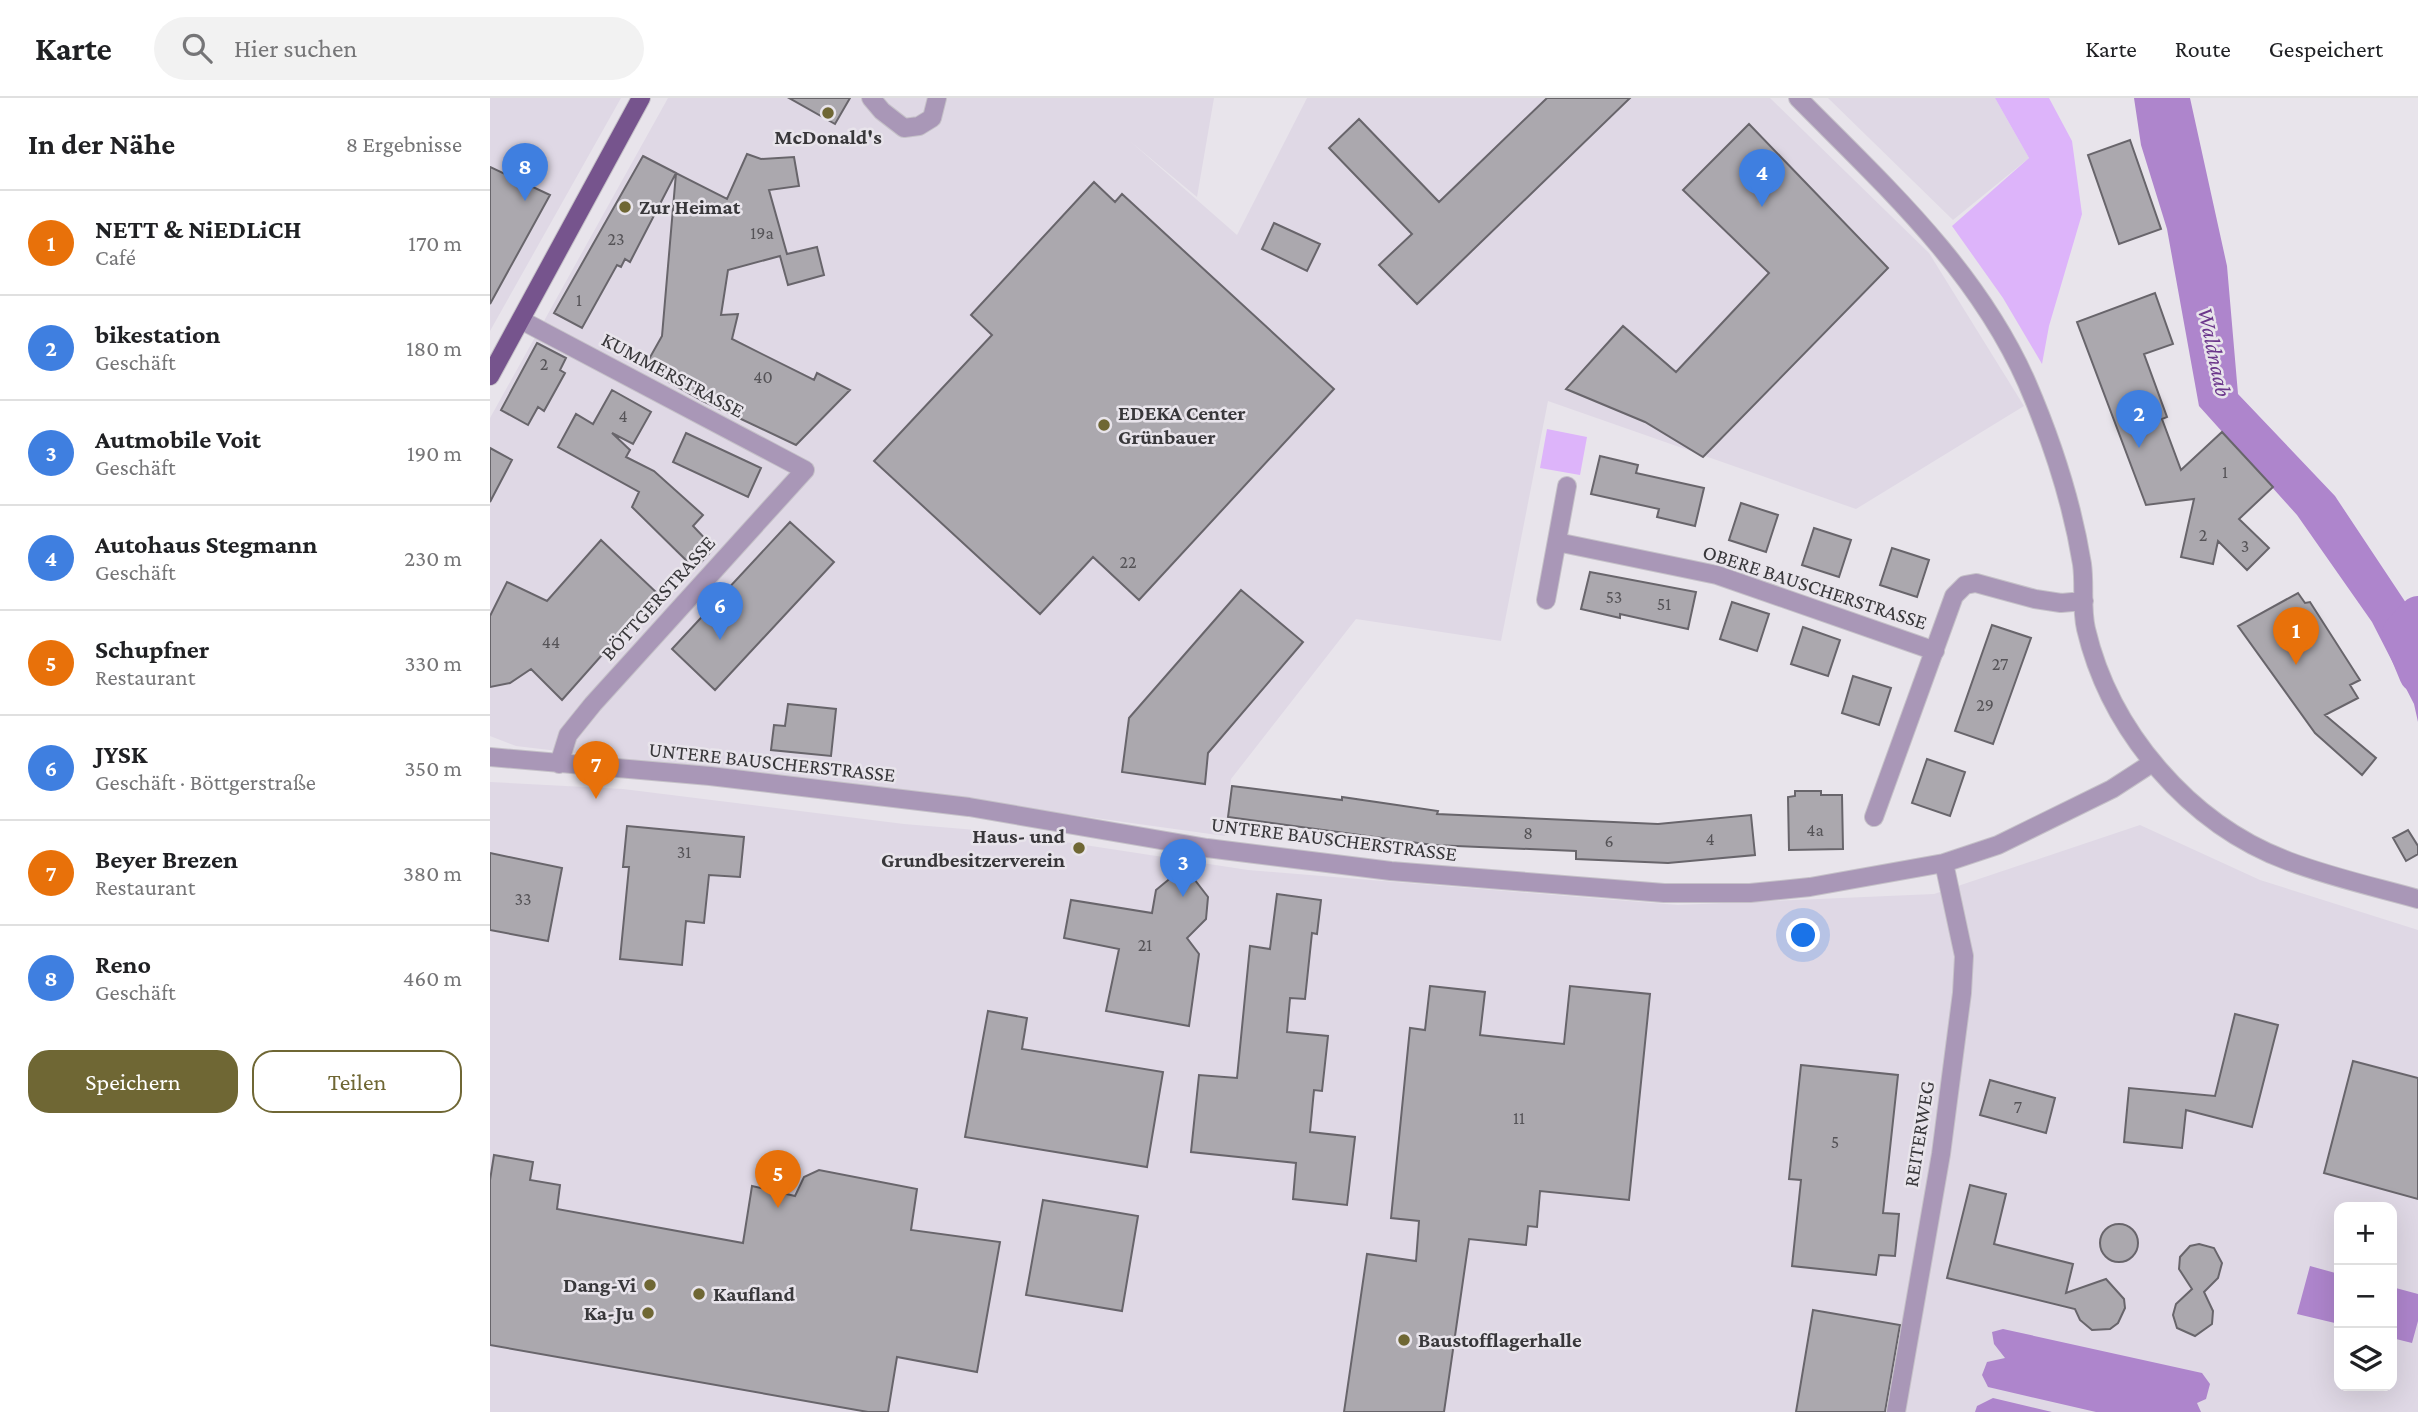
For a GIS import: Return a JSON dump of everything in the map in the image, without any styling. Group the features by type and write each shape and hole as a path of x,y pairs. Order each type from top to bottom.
{"main road":[{"path":"490,376 641,98"}],"street":[{"path":"872,98 882,111 904,128 919,126 932,118 937,98"},
{"path":"1798,98 1934,236 1983,303 2026,380 2069,499 2082,567 2086,628 2108,695 2152,763 2202,812 2276,855 2418,900"},
{"name":"KUMMERSTRASSE","path":"520,320 805,470"},
{"name":"BÖTTGERSTRASSE","path":"559,764 568,735 593,704 805,470"},
{"path":"1546,600 1567,486"},
{"name":"OBERE BAUSCHERSTRASSE","path":"1557,542 1717,575 1935,651"},
{"name":"OBERE BAUSCHERSTRASSE","path":"1874,817 1954,596 1965,585 1976,583 2061,603 2084,601"},
{"name":"UNTERE BAUSCHERSTRASSE","path":"490,757 710,776 970,807 1207,848 1391,870 1664,893 1750,893 1810,887 1944,863 1998,845 2112,789 2152,763"},
{"name":"REITERWEG","path":"1896,1412 1941,1154 1962,993 1964,957 1944,863"}],"shaded area":[{"path":"490,98 621,98 490,331"},
{"path":"668,98 1214,98 1197,197 1131,142 1237,235 1307,98 1770,98 1929,253 2024,406 1856,509 1548,401 1501,641 1356,619 1231,779 1225,836 944,797 516,746 490,736 490,418"},
{"path":"1828,98 1995,98 2029,158 1953,220"},
{"path":"1995,98 2049,98 2072,141 2082,214 2049,326 2042,364 2003,298 1952,226 2029,158"},
{"path":"1547,429 1587,437 1580,475 1540,468"},
{"path":"490,782 623,789 904,824 1000,832 1248,870 1678,905 1934,894 2140,825 2260,880 2418,930 2418,1412 490,1412"}],"water":[{"path":"2134,98 2190,98 2227,266 2238,394 2335,496 2418,621 2418,722 2414,704 2372,622 2297,515 2199,406 2167,229 2141,145"},
{"path":"2310,1266 2334,1273 2334,1323 2297,1314"},
{"path":"2397,1288 2418,1294 2418,1321 2412,1343 2397,1339"},
{"path":"2003,1329 2202,1373 2210,1384 2206,1399 2197,1403 2201,1412 2096,1412 1988,1387 1982,1375 1987,1362 2005,1358 1994,1344 1992,1332"},
{"path":"1993,1398 2052,1412 1975,1412 1977,1406"}],"building":[{"name":"McDonald's","path":"789,98 850,98 835,124"},
{"path":"1547,98 1630,98 1417,304 1379,265 1412,234 1329,148 1359,119 1439,202"},
{"path":"1749,124 1888,268 1703,457 1645,422 1566,389 1623,326 1676,372 1769,273 1683,190"},
{"path":"2130,140 2161,229 2119,244 2088,155"},
{"path":"747,154 761,159 794,157 799,186 769,190 787,254 817,247 824,275 788,285 780,256 728,270 721,315 738,314 732,339 814,380 817,373 850,390 796,445 703,401 644,368 662,336 676,173 727,199"},
{"path":"643,156 676,173 630,262 625,259 621,267 617,265 582,328 554,313"},
{"path":"490,167 550,195 490,304"},
{"name":"EDEKA Center Grünbauer","path":"1094,182 1115,202 1122,194 1334,389 1139,600 1093,557 1040,614 874,461 992,335 971,315"},
{"path":"1274,223 1320,244 1307,271 1262,249"},
{"path":"2155,293 2173,344 2144,354 2167,417 2162,419 2181,470 2222,432 2273,487 2239,519 2269,548 2247,570 2218,541 2213,564 2181,557 2194,499 2146,505 2077,322"},
{"path":"537,343 566,358 560,370 565,373 544,411 538,407 528,425 501,410"},
{"path":"612,390 651,412 633,444 612,433 630,450 626,457 654,471 703,515 693,526 714,548 695,569 632,507 639,492 558,447 576,414 593,424"},
{"path":"686,433 761,468 748,497 673,462"},
{"path":"490,448 512,460 490,502"},
{"path":"1600,456 1638,465 1636,473 1704,488 1695,526 1657,517 1659,509 1591,494"},
{"path":"1741,503 1778,515 1766,552 1729,540"},
{"path":"790,522 834,562 715,690 672,649"},
{"path":"1814,528 1851,540 1839,577 1802,565"},
{"path":"601,540 657,593 562,700 531,669 510,683 490,687 490,616 507,582 547,601"},
{"path":"1892,548 1929,560 1917,597 1880,585"},
{"path":"1590,572 1696,592 1688,629 1620,614 1620,618 1581,609"},
{"path":"1241,590 1303,642 1208,753 1205,784 1122,772 1129,718"},
{"path":"2298,593 2305,603 2310,602 2360,680 2350,685 2358,698 2325,715 2376,758 2362,775 2315,733 2238,626"},
{"path":"1732,602 1769,614 1757,651 1720,639"},
{"path":"1992,625 2031,638 1993,744 1955,731"},
{"path":"1803,627 1840,640 1828,676 1791,664"},
{"path":"1853,676 1891,688 1879,725 1842,713"},
{"path":"788,704 836,709 831,756 771,750 774,725 785,726"},
{"path":"1927,759 1965,772 1950,816 1912,803"},
{"path":"1232,786 1342,800 1342,797 1438,811 1437,814 1658,824 1751,815 1755,855 1668,863 1576,859 1576,851 1433,845 1228,817"},
{"path":"1795,791 1821,791 1821,795 1842,795 1843,849 1789,850 1788,797 1795,796"},
{"path":"627,826 744,837 740,877 709,875 704,923 686,921 682,965 620,959 629,867 623,867"},
{"path":"2408,830 2418,846 2418,854 2406,861 2393,838"},
{"path":"490,853 562,868 548,941 490,930"},
{"path":"1173,876 1194,879 1208,897 1206,919 1187,938 1199,954 1189,1026 1106,1011 1119,949 1064,938 1071,900 1152,913 1156,890"},
{"path":"1277,894 1321,900 1317,934 1312,933 1305,999 1290,998 1287,1032 1328,1036 1322,1091 1314,1090 1310,1132 1355,1137 1347,1205 1293,1199 1296,1163 1191,1152 1199,1075 1237,1078 1250,946 1270,949"},
{"path":"1430,986 1485,992 1480,1035 1564,1044 1570,986 1650,994 1629,1200 1540,1191 1537,1227 1528,1226 1526,1245 1469,1239 1444,1412 1344,1412 1367,1254 1416,1261 1419,1221 1391,1218 1410,1028 1425,1030"},
{"path":"988,1011 1027,1018 1022,1049 1163,1072 1147,1167 965,1137"},
{"path":"2235,1014 2278,1025 2252,1127 2186,1110 2182,1148 2124,1142 2129,1088 2215,1096"},
{"path":"2353,1061 2418,1078 2418,1199 2324,1173"},
{"path":"1801,1065 1898,1075 1883,1213 1899,1214 1895,1256 1879,1255 1876,1275 1792,1266 1801,1180 1789,1179"},
{"path":"1990,1080 2055,1098 2046,1133 1980,1115"},
{"name":"Kaufland","path":"494,1155 533,1162 530,1180 560,1185 557,1209 743,1243 752,1186 795,1196 804,1177 819,1170 917,1189 911,1230 1000,1242 977,1372 897,1357 888,1412 868,1412 490,1345 490,1180"},
{"path":"1970,1185 2006,1194 1994,1244 2073,1264 2066,1293 2106,1279 2124,1299 2125,1308 2118,1323 2110,1329 2092,1330 2080,1320 2075,1309 1947,1278"},
{"path":"1043,1200 1138,1216 1122,1311 1026,1295"},
{"path":"2119,1224 2133,1229 2138,1243 2133,1257 2119,1262 2105,1257 2100,1243 2105,1229"},
{"path":"2199,1244 2214,1248 2222,1263 2218,1278 2204,1292 2213,1311 2212,1324 2195,1336 2177,1328 2173,1315 2176,1304 2192,1289 2179,1269 2180,1257 2190,1246"},
{"path":"1813,1310 1900,1325 1885,1412 1796,1412"}],"waterway":[{"name":"Waldnaab","path":"2418,615 2401,633 2418,674"}],"place":[{"name":"McDonald's","path":"828,113"},
{"name":"Reno","path":"525,201"},
{"name":"Zur Heimat","path":"625,207"},
{"name":"Autohaus Stegmann","path":"1762,207"},
{"name":"EDEKA Center Grünbauer","path":"1104,425"},
{"name":"bikestation","path":"2139,448"},
{"name":"JYSK","path":"720,640"},
{"name":"NETT & NiEDLiCH","path":"2296,665"},
{"name":"Beyer Brezen","path":"596,799"},
{"name":"Haus- und Grundbesitzerverein","path":"1079,848"},
{"name":"Autmobile Voit","path":"1183,897"},
{"name":"Schupfner","path":"778,1208"},
{"name":"Dang-Vi","path":"650,1285"},
{"name":"Kaufland","path":"699,1294"},
{"name":"Ka-Ju","path":"648,1313"},
{"name":"Baustofflagerhalle","path":"1404,1340"}]}
